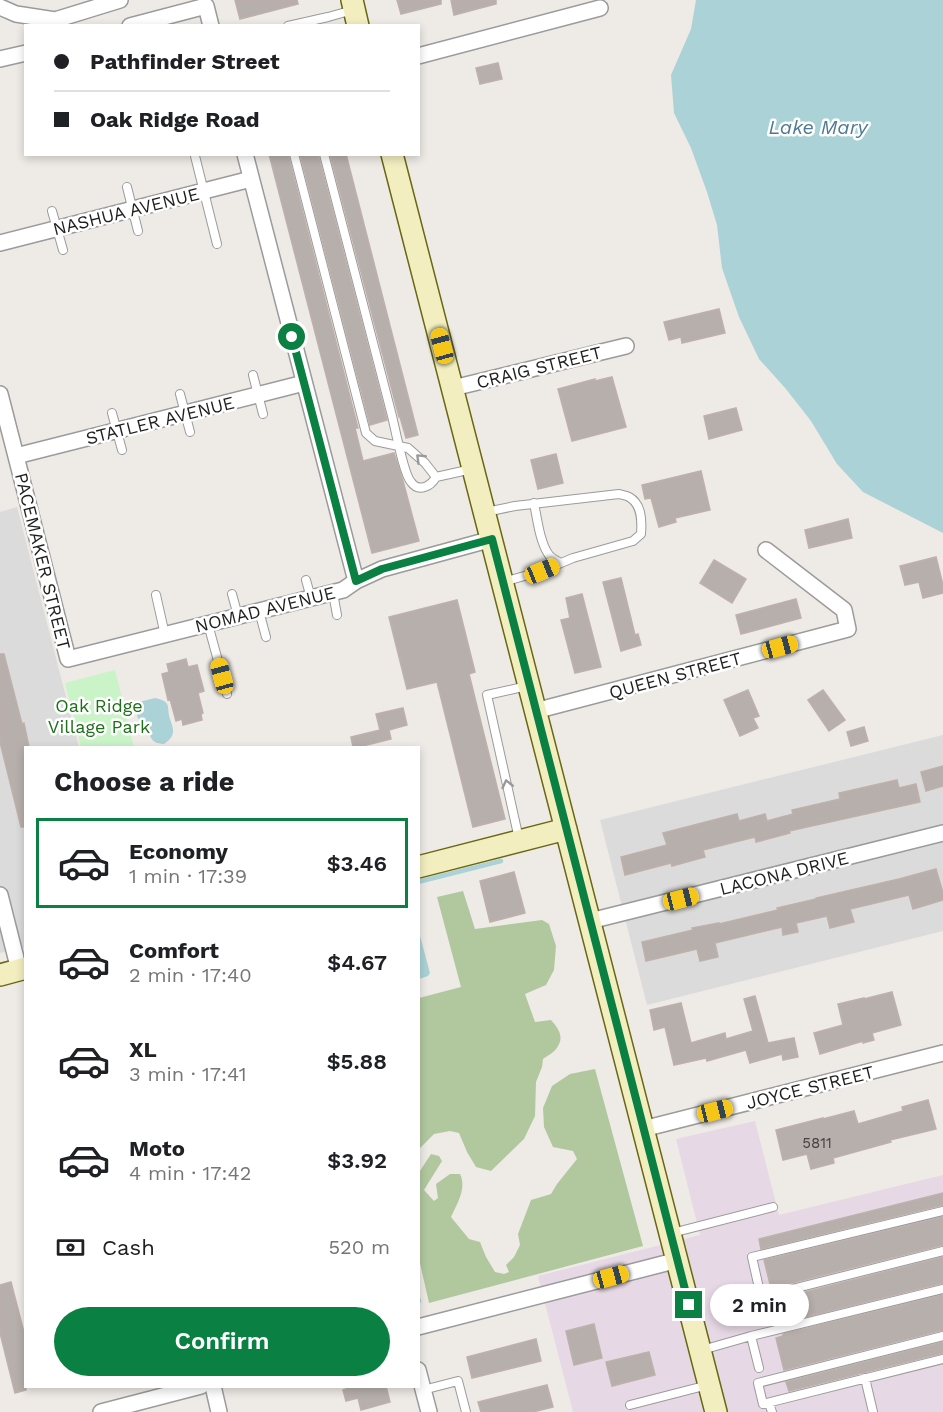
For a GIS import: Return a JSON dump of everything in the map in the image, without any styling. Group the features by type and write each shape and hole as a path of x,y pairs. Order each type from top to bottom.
{"main road":[{"path":"393,156 716,1412"},
{"path":"420,866 566,829"}],"street":[{"path":"0,7 16,14 55,20 120,0"},
{"path":"138,24 206,6 210,24"},
{"path":"420,55 600,8"},
{"path":"0,59 24,53"},
{"path":"245,156 356,581"},
{"name":"NASHUA AVENUE","path":"0,243 251,179"},
{"name":"CRAIG STREET","path":"453,388 626,345"},
{"name":"STATLER AVENUE","path":"16,456 304,383"},
{"name":"PACEMAKER STREET","path":"0,394 68,659"},
{"name":"NOMAD AVENUE","path":"68,659 333,593 382,569 492,539"},
{"name":"QUEEN STREET","path":"535,711 848,629 844,610 766,550"},
{"name":"LACONA DRIVE","path":"590,921 943,833"},
{"path":"0,896 15,971"},
{"name":"JOYCE STREET","path":"643,1129 943,1053"},
{"path":"420,1326 678,1260"},
{"path":"420,1378 429,1412"},
{"path":"101,1412 193,1388"},
{"path":"213,1388 219,1412"}],"lane":[{"path":"297,24 355,12"},
{"path":"195,156 217,244"},
{"path":"295,156 366,433 375,441 408,448 425,463 436,477"},
{"path":"325,156 410,482 422,488 428,487 436,477"},
{"path":"127,187 138,231"},
{"path":"52,211 63,250"},
{"path":"253,375 263,414"},
{"path":"180,394 190,432"},
{"path":"112,412 122,450"},
{"path":"436,477 473,469"},
{"path":"485,512 619,494 629,497 640,511 641,534 633,541 502,582"},
{"path":"534,504 544,545 550,556 561,563"},
{"path":"306,580 311,598"},
{"path":"333,593 337,615"},
{"path":"232,594 238,616"},
{"path":"156,595 165,635"},
{"path":"259,611 266,637"},
{"path":"208,624 227,694"},
{"path":"520,841 487,695 529,686"},
{"path":"670,1233 773,1207"},
{"path":"943,1211 752,1257 761,1297 943,1251"},
{"path":"700,1350 943,1289"},
{"path":"751,1336 759,1368"},
{"path":"943,1336 758,1383 763,1404 943,1359"},
{"path":"865,1378 873,1412"},
{"path":"423,1390 458,1381 466,1412"},
{"path":"630,1405 709,1385"},
{"path":"770,1403 772,1412"}],"shaded area":[{"path":"17,507 79,746 24,746 24,947 0,953 0,512"},
{"path":"943,735 943,931 647,1005 600,820"},
{"path":"755,1121 779,1215 943,1175 943,1412 573,1412 538,1276 700,1235 676,1139"}],"green space":[{"name":"Oak Ridge Village Park","path":"115,670 134,746 81,746 65,683"},
{"path":"463,891 475,929 542,920 549,924 556,946 554,970 546,985 525,994 535,1022 551,1020 558,1030 559,1045 543,1059 536,1082 535,1116 524,1139 491,1171 476,1167 459,1133 450,1131 434,1134 420,1148 420,998 461,987 437,897"},
{"path":"595,1069 643,1246 429,1303 420,1263 420,1171 431,1154 439,1156 442,1161 424,1190 434,1201 438,1198 436,1184 450,1174 460,1174 462,1190 451,1217 469,1239 480,1242 495,1272 504,1274 509,1272 506,1265 514,1257 520,1245 518,1234 531,1200 551,1194 577,1159 573,1151 553,1147 544,1127 543,1108 552,1086 570,1074"}],"water":[{"name":"Lake Mary","path":"696,0 943,0 943,533 863,492 837,464 811,421 759,359 739,317 722,268 717,225 707,192 691,148 674,113 671,75 691,29"},
{"path":"155,698 167,703 172,726 173,733 164,744 152,740 137,714 139,702"},
{"path":"420,936 430,973 420,979"}],"building":[{"path":"235,0 297,0 298,4 240,19"},
{"path":"397,0 441,0 441,4 401,14"},
{"path":"451,0 496,0 496,4 454,15"},
{"path":"498,63 502,79 480,84 476,68"},
{"path":"270,156 289,156 358,428 355,428 363,461 394,453 419,541 372,553"},
{"path":"301,156 319,156 387,420 370,425"},
{"path":"331,156 347,156 418,435 406,438"},
{"path":"719,309 725,333 682,343 681,337 669,340 664,322"},
{"path":"612,377 626,427 572,441 558,389"},
{"path":"736,408 742,430 709,439 704,416"},
{"path":"556,454 563,483 538,489 531,460"},
{"path":"701,471 710,510 675,518 676,522 659,527 651,498 645,499 642,485"},
{"path":"848,519 852,538 809,548 805,530"},
{"path":"936,557 943,593 923,598 919,582 905,585 900,566"},
{"path":"714,560 746,579 732,603 700,583"},
{"path":"621,578 635,635 638,634 641,645 621,651 603,582"},
{"path":"582,594 601,667 575,673 561,620 570,618 566,598"},
{"path":"796,599 801,618 741,634 736,615"},
{"path":"457,600 475,672 469,674 505,819 473,827 437,682 407,689 389,617"},
{"path":"0,654 4,654 29,746 24,746 24,827 21,827 0,742"},
{"path":"186,659 188,667 197,665 204,691 198,693 203,713 201,714 202,720 183,725 182,719 176,721 162,674 169,672 167,664"},
{"path":"748,690 759,716 753,718 758,728 740,736 724,700"},
{"path":"823,690 845,720 829,731 808,700"},
{"path":"403,708 407,725 389,730 391,739 363,746 353,746 351,737 380,730 376,714"},
{"path":"864,727 868,741 851,746 847,732"},
{"path":"943,766 943,786 926,791 921,772"},
{"path":"897,780 899,788 916,784 920,802 789,831 790,833 756,842 755,837 703,850 705,857 625,875 621,857 667,845 663,833 737,814 739,821 765,814 767,821 793,814 792,810 840,799 839,793"},
{"path":"936,869 943,900 913,909 909,895 850,909 854,922 830,928 827,916 796,923 798,932 783,935 782,927 715,943 718,957 700,961 697,949 646,961 642,942"},
{"path":"514,872 525,913 490,922 480,881"},
{"path":"892,992 901,1025 872,1033 874,1040 820,1054 814,1033 843,1025 838,1004"},
{"path":"755,996 768,1043 794,1038 798,1057 783,1060 782,1054 750,1063 746,1050 707,1061 706,1058 674,1065 665,1027 654,1030 650,1010 681,1003 691,1043 725,1033 726,1039 753,1031 744,999"},
{"path":"928,1100 936,1129 890,1140 891,1142 833,1158 834,1163 811,1169 807,1154 783,1160 776,1130 854,1111 858,1124 903,1111 902,1107"},
{"path":"943,1193 943,1205 761,1249 759,1239"},
{"path":"943,1217 943,1245 771,1288 764,1260"},
{"path":"943,1257 943,1283 780,1323 774,1300"},
{"path":"11,1282 24,1332 24,1388 26,1390 15,1393 0,1333 0,1285"},
{"path":"943,1295 943,1330 784,1370 776,1338 783,1334"},
{"path":"594,1324 602,1358 574,1365 566,1331"},
{"path":"536,1339 541,1361 472,1378 467,1357"},
{"path":"943,1342 943,1353 789,1391 786,1382"},
{"path":"649,1352 655,1375 612,1386 606,1362"},
{"path":"547,1385 553,1407 533,1412 481,1412 478,1402"},
{"path":"386,1388 390,1402 361,1410 358,1398 346,1401 343,1390"}],"waterway":[{"path":"420,881 501,861"}],"route":[{"path":"292,337 356,581 382,569 492,539 689,1305"}]}
